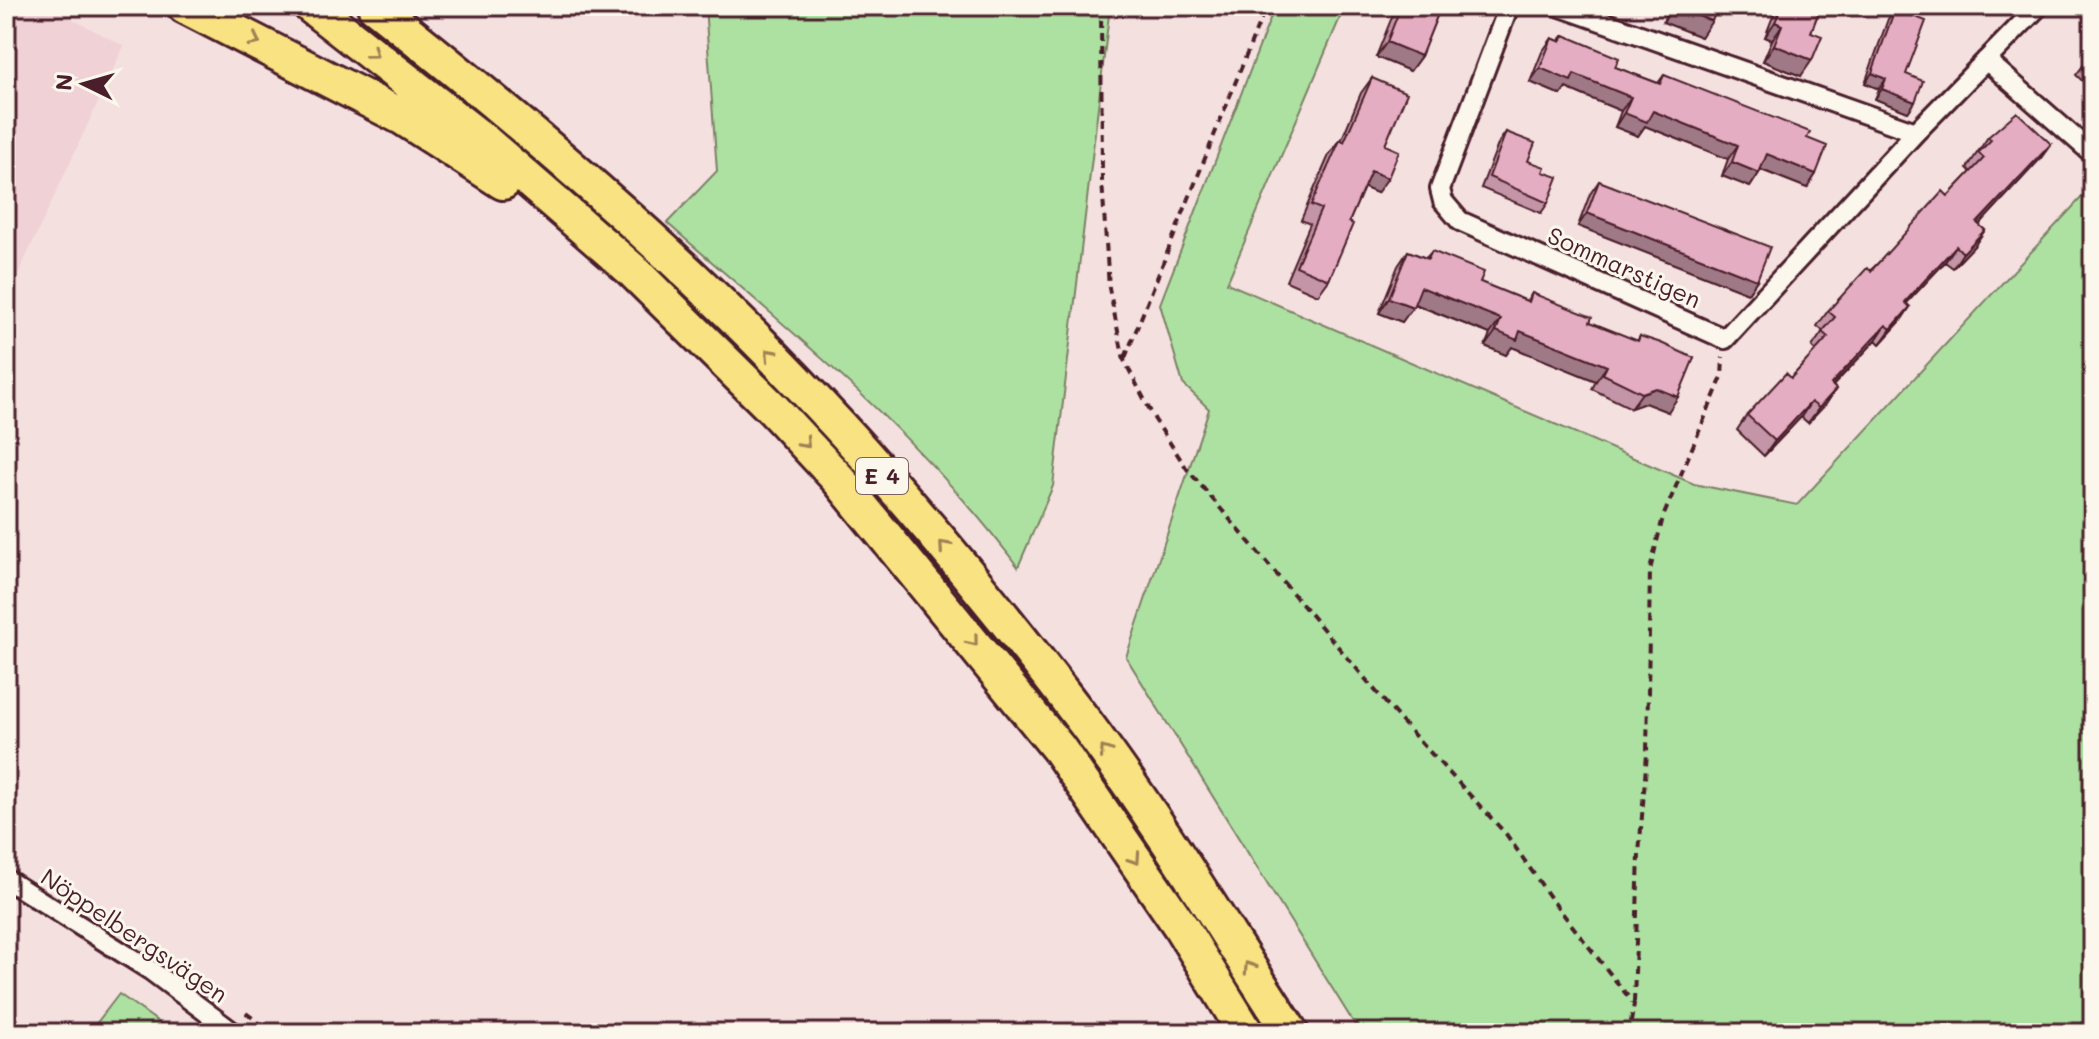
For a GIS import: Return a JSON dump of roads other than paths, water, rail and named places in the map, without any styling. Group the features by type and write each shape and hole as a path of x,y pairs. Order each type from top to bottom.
{"highway":[{"path":"185,6 402,117 631,269"},
{"name":"E 4","path":"311,6 486,143 631,269 773,409 840,481 1059,749 1181,927 1246,1033"},
{"name":"E 4","path":"375,6 553,150 658,245 754,337 873,466 969,574 1088,727 1152,817 1291,1033"}],"street":[{"name":"Sommarstigen","path":"1509,6 1440,189 1443,201 1460,221 1725,339 1916,132"},
{"path":"1558,6 1916,132 2039,6"},
{"path":"1986,60 2093,154"},
{"name":"Nöppelbergsvägen","path":"6,879 150,970 234,1033"}]}
